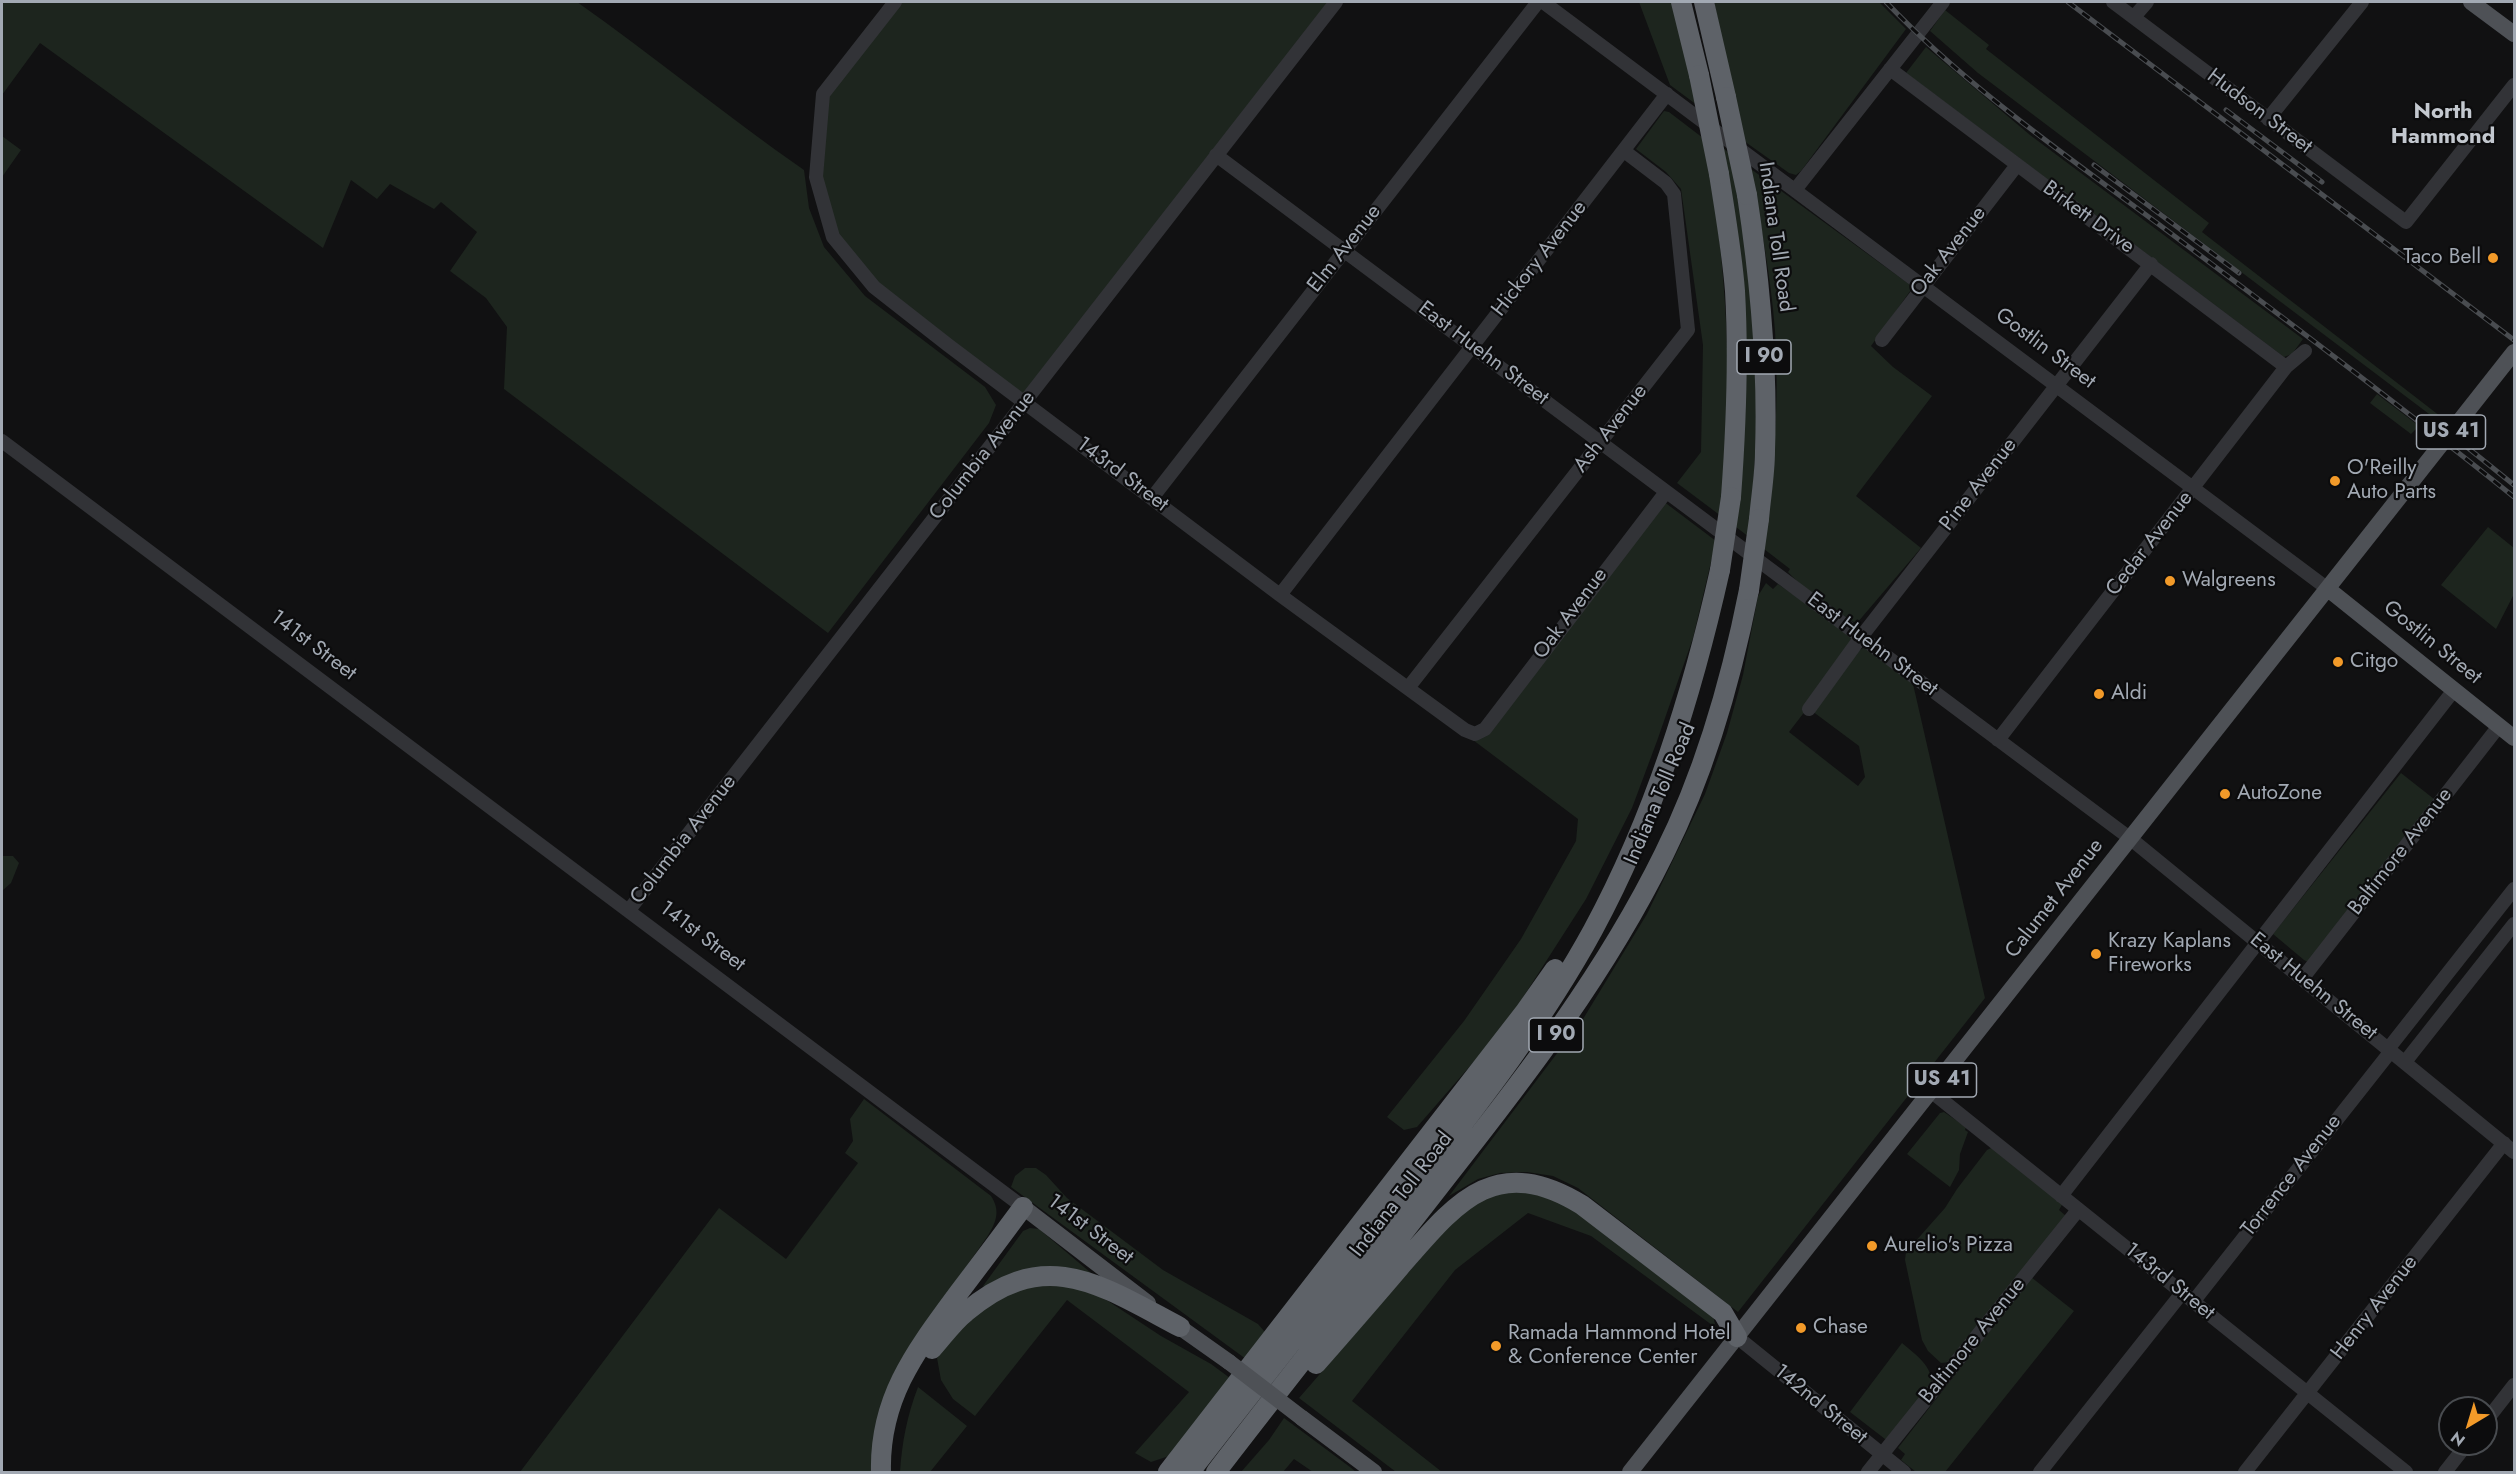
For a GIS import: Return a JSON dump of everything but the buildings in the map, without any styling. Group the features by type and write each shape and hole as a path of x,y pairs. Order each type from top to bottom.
{"highway":[{"name":"Indiana Toll Road","path":"1190,1473 1490,1087 1563,979 1619,879 1645,819 1673,743 1692,686 1720,570 1731,497 1736,436 1737,353 1735,291 1719,174 1699,75 1681,2"},
{"name":"Indiana Toll Road","path":"1216,1473 1552,1041 1617,944 1665,852 1706,755 1726,693 1749,590 1765,452 1766,390 1762,311 1747,195 1704,2"},
{"path":"1168,1473 1524,1013 1586,922 1619,879"},
{"path":"1255,1422 1300,1382 1445,1215 1480,1191 1500,1184 1543,1185 1560,1191 1582,1205 1723,1313 1737,1337"},
{"path":"894,1473 893,1450 899,1416 911,1383 1027,1210"},
{"path":"881,1473 880,1450 886,1419 904,1371 915,1351 1027,1210"},
{"path":"932,1349 964,1313 982,1299 1008,1284 1034,1276 1060,1275 1085,1281 1109,1290 1180,1327"}],"main road":[{"path":"2471,2 2514,34"},
{"name":"Calumet Avenue","path":"1630,1473 2514,352"},
{"name":"Gostlin Street","path":"2328,589 2514,738"},
{"name":"141st Street","path":"1027,1210 1374,1473"}],"street":[{"name":"143rd Street","path":"895,2 824,94 816,177 833,237 874,287 1023,403 1280,595 1465,730 1475,734"},
{"name":"Columbia Avenue","path":"629,910 1336,2"},
{"name":"Elm Avenue","path":"1152,498 1538,2"},
{"name":"Gostlin Street","path":"1543,2 2328,589"},
{"path":"1795,190 1943,2"},
{"name":"Hudson Street","path":"2113,2 2406,222 2514,85"},
{"path":"2134,17 2147,2"},
{"path":"2268,119 2362,2"},
{"name":"Birkett Drive","path":"1890,69 2286,367"},
{"name":"Hickory Avenue","path":"1280,595 1667,94"},
{"name":"Ash Avenue","path":"1408,688 1688,330 1674,194 1666,183 1624,151"},
{"name":"East Huehn Street","path":"1216,155 2131,839 2509,1148"},
{"name":"Oak Avenue","path":"1882,340 2017,165"},
{"name":"Pine Avenue","path":"1809,709 1861,637 2151,264"},
{"name":"Cedar Avenue","path":"1998,740 2286,367 2306,351"},
{"name":"141st Street","path":"2,441 1027,1210"},
{"name":"Oak Avenue","path":"1475,734 1485,729 1666,492"},
{"path":"2061,1196 2454,690"},
{"name":"Baltimore Avenue","path":"2302,979 2499,726"},
{"name":"Torrence Avenue","path":"2040,1473 2188,1297 2390,1050 2514,889"},
{"path":"2404,1062 2514,924"},
{"name":"143rd Street","path":"1932,1092 2406,1473"},
{"name":"Henry Avenue","path":"2245,1473 2307,1393 2509,1148"},
{"name":"Baltimore Avenue","path":"1868,1473 2078,1210"},
{"name":"142nd Street","path":"1737,1337 1904,1473"},
{"path":"2498,1406 2514,1385"},
{"path":"2445,1473 2458,1456"}],"shaded area":[{"path":"2,2 577,2 804,170 809,208 824,247 865,296 985,387 996,405 989,423 828,633 504,389 507,327 486,298 450,271 477,232 441,202 434,209 390,184 377,199 351,180 323,248 40,43 2,95"},
{"path":"895,2 1328,2 1023,403 874,287 833,237 816,177 823,94"},
{"path":"1639,2 1672,2 1697,105 1670,85"},
{"path":"1714,2 1879,2 1906,29 1796,175 1789,173 1744,141"},
{"path":"1945,10 1989,45 1986,49 2209,223 2202,232 2440,416 2437,420 1978,73 1930,31"},
{"path":"1926,47 2030,135 2303,339 2292,354 2284,357 1906,73"},
{"path":"1664,111 1669,112 1703,138 1718,230 1728,375 1721,516 1677,483 1701,452 1703,345 1681,189 1666,172 1636,149"},
{"path":"2,136 21,150 2,177"},
{"path":"1723,148 1729,153 1739,206 1748,259 1756,340 1756,431 1749,537 1736,527 1745,419 1746,363"},
{"path":"1751,169 1913,287 1871,346 1893,367 1932,396 1856,496 1921,548 1857,623 1820,602 1788,572 1790,569 1764,549 1775,440 1777,386 1771,290"},
{"path":"2377,394 2427,432 2426,435 2417,428 2411,434 2370,403"},
{"path":"1659,498 1716,541 1693,638 1632,808 1586,899 1504,1027 1417,1127 1404,1130 1387,1117 1464,1021 1521,939 1576,841 1578,819 1469,737 1475,734"},
{"path":"2488,527 2514,548 2514,594 2496,629 2441,585"},
{"path":"1766,583 1773,589 1778,584 1860,640 1789,732 1858,786 1865,777 1859,746 1812,711 1858,651 1865,647 1913,684 1985,998 1738,1312 1578,1188 1553,1176 1527,1172 1500,1173 1478,1179 1449,1196 1583,1019 1647,914 1705,794 1727,733 1743,675 1758,596"},
{"path":"2401,773 2434,799 2308,962 2304,960 2273,934"},
{"path":"2,856 13,856 19,863 11,883 2,891"},
{"path":"864,1099 991,1196 997,1212 993,1227 987,1237 918,1335 874,1472 520,1472 719,1208 786,1259 858,1163 845,1153 853,1141 850,1119"},
{"path":"1944,1112 1966,1127 1965,1130 1968,1132 1960,1154 1959,1170 1950,1187 1907,1154 1940,1113"},
{"path":"1993,1147 2063,1203 2059,1210 2066,1216 1951,1362 1941,1363 1928,1351 1922,1340 1905,1260 1906,1252 1945,1208 1987,1150"},
{"path":"1025,1168 1036,1168 1046,1175 1067,1198 1163,1270 1258,1324 1264,1331 1264,1340 1250,1362 1011,1187 1015,1176"},
{"path":"1509,1191 1535,1193 1560,1202 1588,1220 1713,1316 1716,1328 1591,1236 1528,1213 1455,1270 1352,1401 1442,1472 1396,1472 1299,1398 1460,1213 1485,1199"},
{"path":"1030,1228 1039,1229 1097,1278 1051,1269 1028,1270 985,1288 983,1286 1023,1231"},
{"path":"2031,1277 2074,1311 1945,1472 1916,1472 1901,1460 1905,1454 1898,1448"},
{"path":"1047,1283 1079,1287 1108,1301 1161,1336 1211,1364 1234,1381 1169,1456 1151,1462 1135,1453 1189,1392 1067,1300 975,1416 953,1399 941,1380 937,1358 944,1343 989,1304 1021,1289"},
{"path":"1902,1343 1927,1367 1932,1386 1889,1439 1885,1439 1850,1412"},
{"path":"918,1387 967,1426 930,1472 900,1472 906,1429"},
{"path":"1284,1418 1356,1472 1313,1472 1294,1459 1283,1472 1241,1472 1269,1440"}],"railway":[{"path":"1886,2 1982,91 2337,358 2514,497"},
{"path":"2068,2 2514,340"},
{"path":"2226,110 2322,182"},
{"path":"2094,165 2239,273"},
{"path":"2442,427 2514,485"}],"place":[{"name":"Taco Bell","path":"2493,258"},
{"name":"O'Reilly Auto Parts","path":"2335,481"},
{"name":"Walgreens","path":"2170,581"},
{"name":"Citgo","path":"2338,662"},
{"name":"Aldi","path":"2099,694"},
{"name":"AutoZone","path":"2225,794"},
{"name":"Krazy Kaplans Fireworks","path":"2096,954"},
{"name":"Aurelio's Pizza","path":"1872,1246"},
{"name":"Chase","path":"1801,1328"},
{"name":"Ramada Hammond Hotel & Conference Center","path":"1496,1346"}],"district":[{"name":"North Hammond","path":"2443,126"}]}
